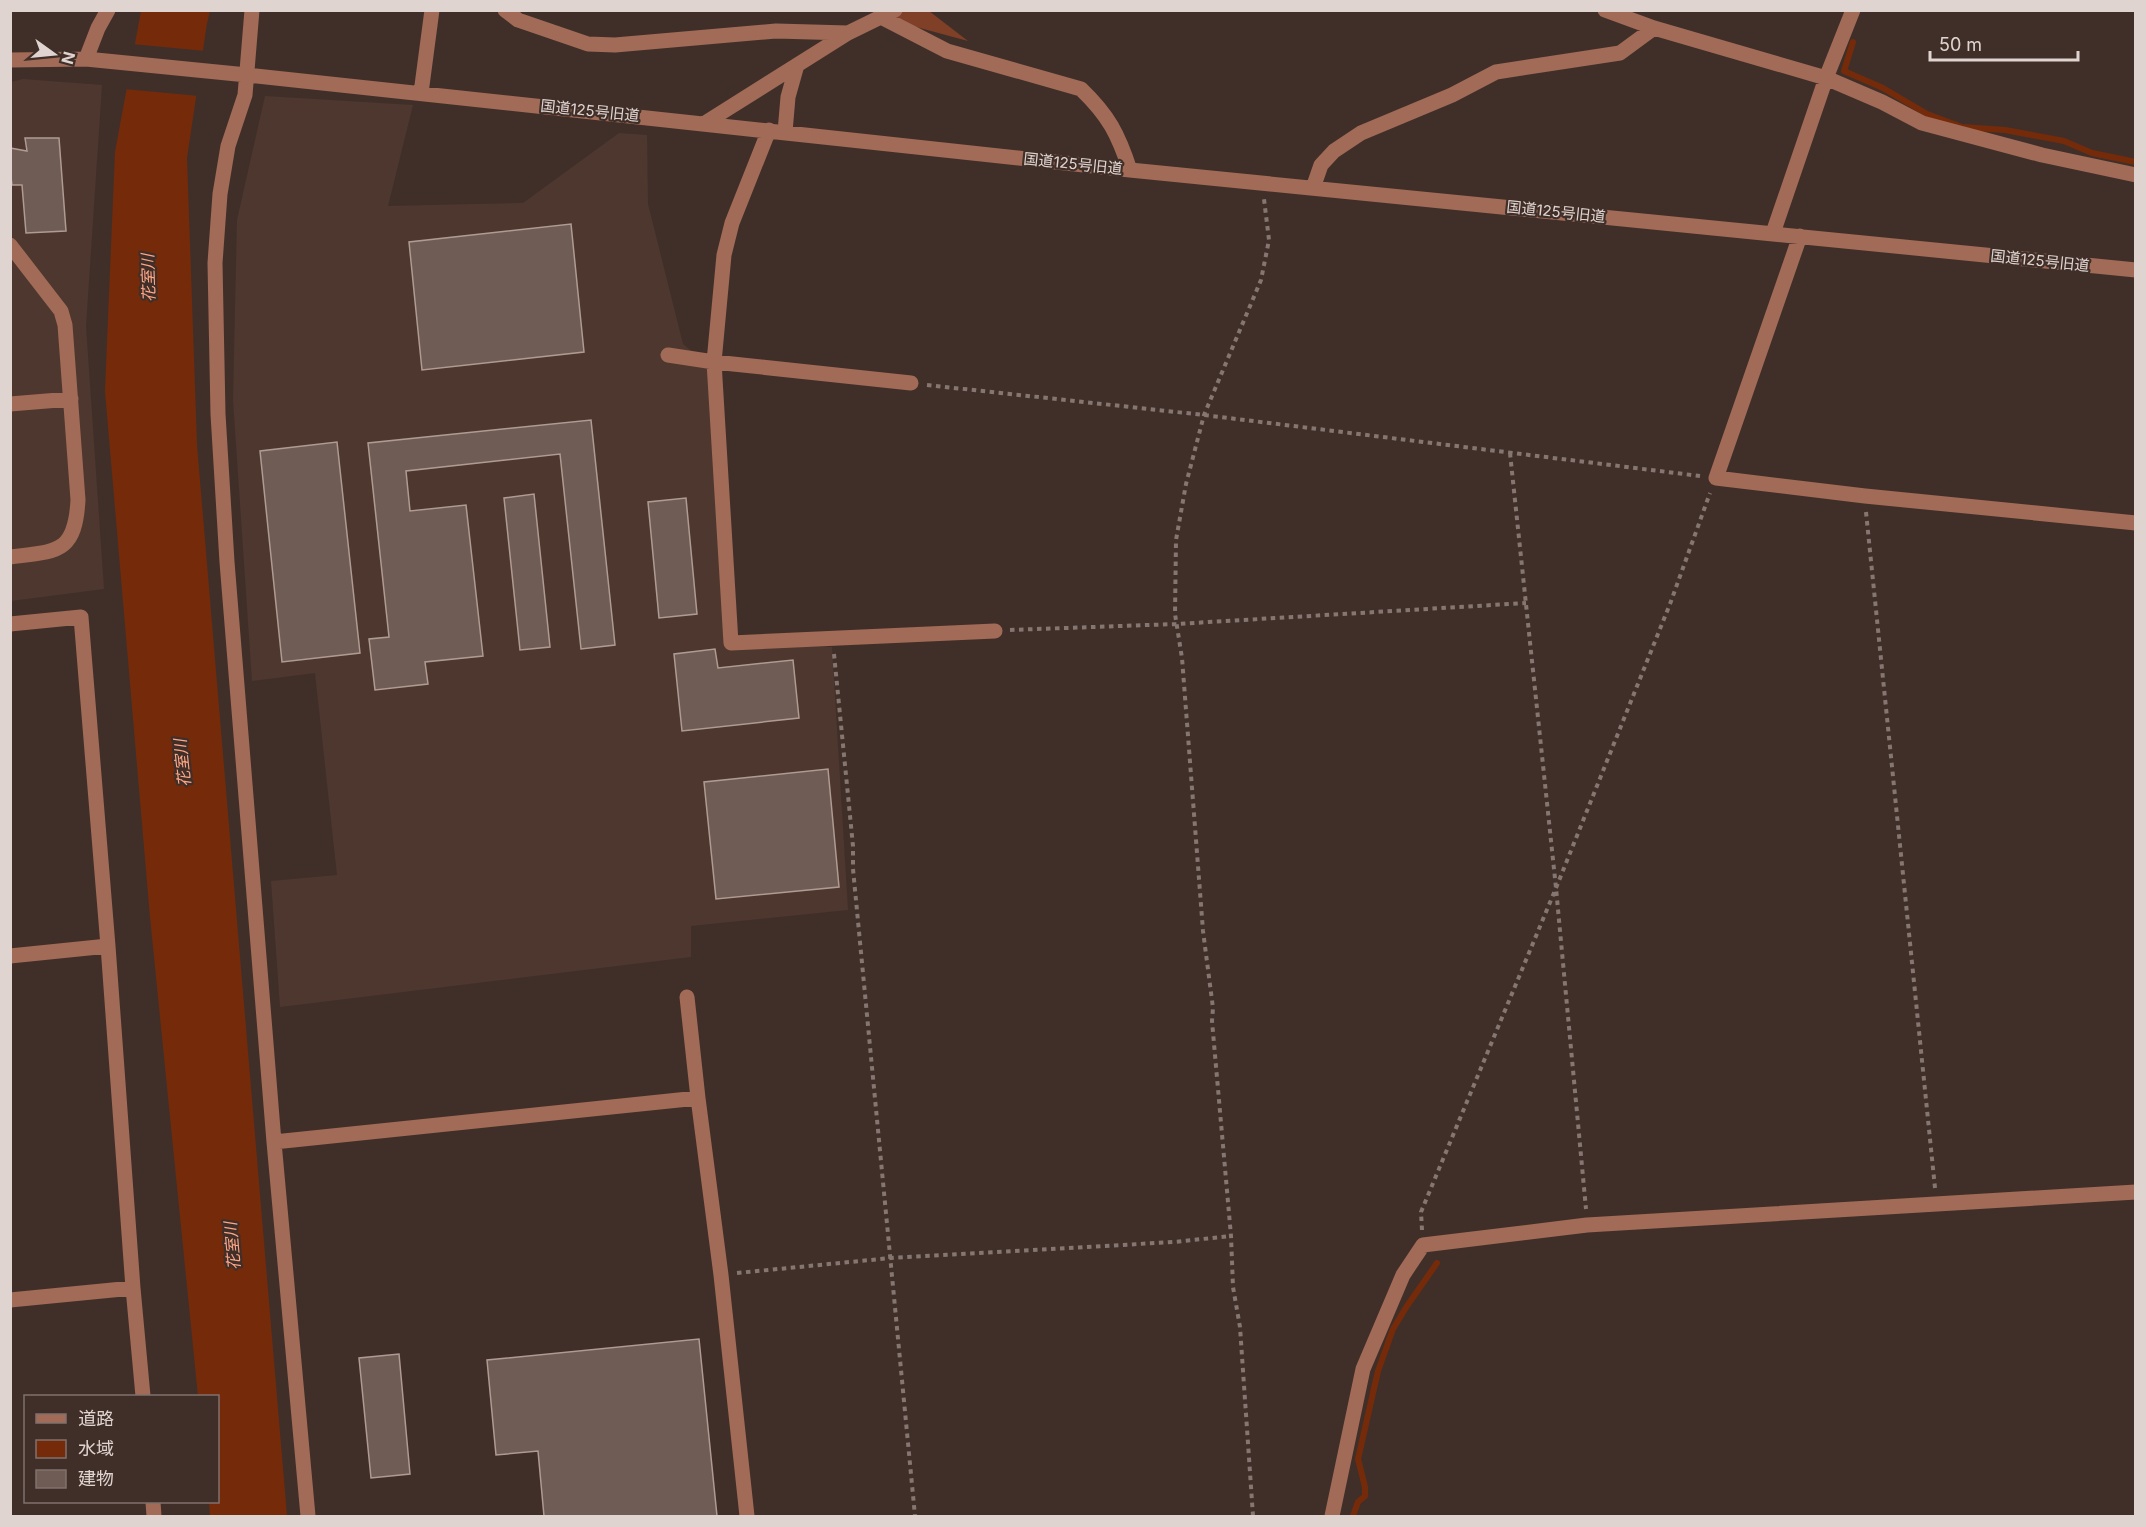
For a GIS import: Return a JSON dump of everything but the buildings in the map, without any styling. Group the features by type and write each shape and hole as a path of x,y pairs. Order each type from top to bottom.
{"street":[{"path":"87,59 98,28 108,10"},
{"path":"252,10 245,95 228,146 220,194 215,263 218,414 227,562 274,1142 308,1516"},
{"path":"421,93 432,10"},
{"path":"505,10 518,20 588,44 615,45 776,31 848,33"},
{"path":"1605,10 1654,28 1826,78 1882,102 1922,123 2042,155 2136,175"},
{"path":"1773,233 1826,78 1853,10"},
{"path":"705,123 848,33 889,14 947,51 1081,89 1096,104 1118,135 1130,170"},
{"path":"1313,188 1321,165 1334,151 1361,133 1452,95 1496,72 1620,53 1654,28"},
{"name":"国道125号旧道","path":"10,60 87,59 1130,170 2136,270"},
{"path":"797,65 777,131 732,223 724,255 714,362 731,643 995,631"},
{"path":"1800,236 1716,478 1865,496 2136,523"},
{"path":"10,246 61,311 65,325 78,500 77,519 72,536 61,547 10,557"},
{"path":"668,355 911,383"},
{"path":"10,404 71,399"},
{"path":"10,624 81,617 143,1395"},
{"path":"10,956 108,946"},
{"path":"687,997 721,1275 747,1516"},
{"path":"274,1142 698,1098"},
{"path":"1332,1516 1363,1369 1403,1275 1423,1245 1587,1225 2136,1192"},
{"path":"10,1300 133,1288"}],"path":[{"path":"1253,1516 1240,1327 1233,1287 1231,1236 1212,1021 1213,1008 1203,931 1182,658 1176,624 1176,540 1186,484 1204,416 1261,280 1269,240 1262,183"},
{"path":"911,383 1716,478 1670,604 1556,888 1421,1212 1423,1245"},
{"path":"1510,453 1556,888 1587,1225"},
{"path":"1865,496 1936,1205"},
{"path":"995,631 1176,624 1526,603"},
{"path":"833,637 915,1516"},
{"path":"721,1275 891,1258 1174,1242 1231,1236"}],"shaded area":[{"path":"899,11 929,11 968,41 883,18"},
{"path":"23,79 102,85 86,326 104,589 11,601 11,82"},
{"path":"265,96 413,105 388,206 523,203 619,133 647,135 648,204 683,344 713,369 734,643 832,647 848,910 691,926 691,957 280,1007 271,881 337,875 315,673 252,681 233,400 237,220"}],"water":[{"name":"花室川","path":"141,11 210,11 187,158 197,445 287,1516 210,1516 209,1503 219,1503 219,1395 198,1395 150,917 105,391 115,152"}],"pier":[{"path":"132,44 206,51 199,96 124,89"}],"waterway":[{"path":"1853,42 1844,71 1883,88 1927,114 1962,127 2005,130 2064,141 2092,153 2136,162"},
{"path":"1353,1516 1358,1502 1365,1496 1358,1459 1378,1371 1393,1329 1437,1263"}]}
